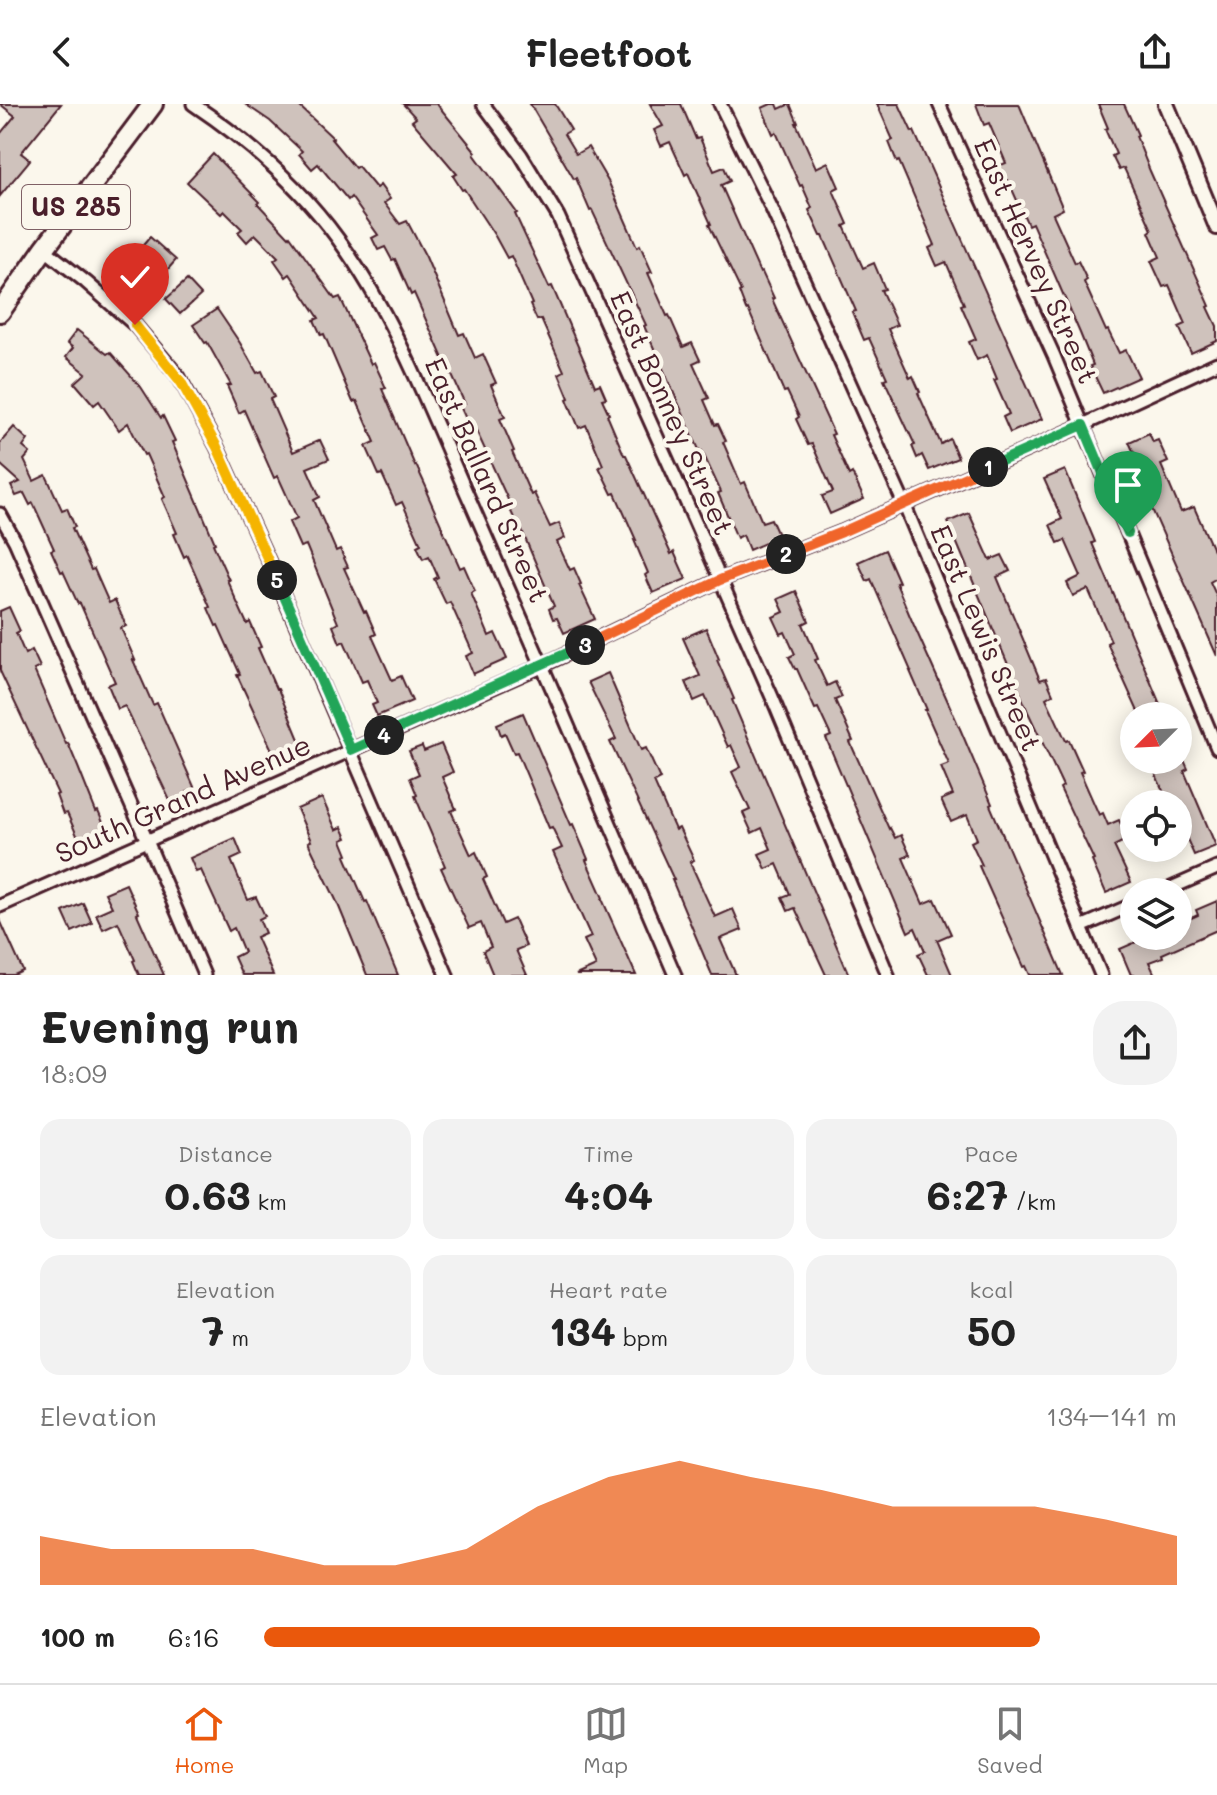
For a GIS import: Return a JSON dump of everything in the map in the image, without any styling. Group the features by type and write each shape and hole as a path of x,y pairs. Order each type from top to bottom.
{"main road":[{"name":"US 285","path":"0,312 153,104"}],"street":[{"name":"East Ballard Street","path":"193,104 264,157 301,193 338,238 372,289 543,665 675,975"},
{"name":"East Bonney Street","path":"483,104 521,155 558,216 772,697 888,975"},
{"name":"East Lewis Street","path":"720,104 772,209 904,504 1101,975"},
{"name":"East Hervey Street","path":"939,104 1054,356 1217,748"},
{"path":"1166,104 1217,227"},
{"path":"44,249 135,325 179,377 217,447 447,975"},
{"name":"South Grand Avenue","path":"0,906 543,665 720,580 842,532 1217,363"},
{"path":"0,514 15,541 204,975"},
{"path":"1192,879 1217,868"},
{"path":"1081,927 1120,910"}],"building":[{"path":"0,104 61,104 21,153 30,160 0,196 0,134 15,116"},
{"path":"245,104 297,104 333,138 355,168 358,166 376,188 380,185 390,199 384,203 400,224 407,221 459,335 464,333 475,358 483,354 496,383 491,385 505,417 500,419 512,452 531,495 534,493 550,527 559,523 565,538 557,542 570,570 574,568 595,619 564,633 557,618 553,619 549,609 554,606 522,531 476,430 472,432 460,406 465,404 395,259 392,260 385,247 378,250 372,238 378,235 351,197 348,200 318,164 312,169 299,154 302,151 270,121"},
{"path":"403,104 437,104 476,152 474,154 517,213 595,386 600,384 606,398 602,399 607,415 624,455 686,579 653,593 636,540 615,493 612,494 599,467 603,465 586,425 579,428 559,374 564,371 541,319 537,320 530,305 511,256 507,258 453,176 457,174 412,121 416,118"},
{"path":"530,104 555,104 571,130 564,134 576,154 588,147 609,183 637,247 640,245 652,272 648,273 667,316 683,347 692,343 700,360 693,363 709,398 704,400 726,441 723,442 741,484 745,482 762,522 771,519 779,537 749,550 743,535 737,538 718,493 721,492 700,452 646,325 592,210"},
{"path":"650,104 681,104 714,171 724,167 730,181 721,185 774,298 849,475 852,473 864,499 830,514 822,496 833,492 812,444 808,445 796,419 799,417 746,310 741,291 688,173 685,175 670,142 661,146 654,130 663,126"},
{"path":"777,104 779,109 790,104 816,168 828,162 839,187 833,190 848,224 844,226 863,268 874,263 885,289 881,290 897,325 888,329 910,378 913,376 941,444 950,439 958,458 929,470 922,455 917,458 912,446 915,445 884,379 887,378 869,338 864,340 852,312 856,311 809,210 812,208 802,185 762,108"},
{"path":"877,104 899,104 914,131 1042,419 1010,433 1003,417 1009,414 994,380 997,379 987,355 977,360 969,342 976,339 961,305 964,304 946,262 937,266 929,248 935,245 897,162 889,142 893,140"},
{"path":"976,104 1019,104 1063,209 1053,214 1075,263 1078,261 1087,280 1084,282 1106,331 1119,353 1126,350 1139,377 1103,393 1032,223 1028,225 1008,180 998,185 991,169 1006,163 989,123 984,125"},
{"path":"1098,104 1124,104 1210,306 1217,326 1217,341 1191,353 1179,327 1186,324 1169,285 1163,287 1151,261 1160,257 1149,232 1152,230 1124,168 1119,170 1112,156 1116,154"},
{"path":"213,154 290,236 335,299 340,297 371,364 374,362 386,388 382,389 415,466 460,568 464,566 475,591 471,593 489,636 495,633 507,659 473,674 466,656 473,653 450,602 446,604 434,579 438,577 429,556 423,559 417,546 421,544 402,502 396,505 382,474 379,475 366,446 375,442 357,401 353,402 324,334 321,335 314,320 319,318 290,274 286,277 274,260 278,257 255,234 247,242 238,232 242,229 224,211 221,214 187,182"},
{"path":"150,237 176,260 153,286 127,264"},
{"path":"187,280 201,295 180,314 166,299"},
{"path":"217,309 257,373 262,371 274,397 270,399 293,452 320,440 329,459 307,468 320,497 314,500 336,551 340,549 348,567 344,568 376,634 372,636 392,680 401,676 412,701 377,716 372,705 377,703 367,680 362,682 344,641 340,643 333,626 338,623 306,545 300,547 289,522 297,518 278,476 274,478 244,410 239,413 227,386 231,385 207,342 193,325"},
{"path":"77,330 107,354 110,352 141,387 161,418 163,416 227,580 247,624 250,622 261,647 258,648 303,749 277,761 187,555 184,557 174,534 177,533 162,499 165,497 146,454 128,423 119,430 99,401 94,405 75,383 86,373 66,357 73,348 67,343"},
{"path":"14,427 28,440 23,447 30,453 24,460 34,481 46,475 62,510 67,508 75,527 72,528 109,603 115,600 126,626 121,628 133,660 153,705 157,703 195,789 185,793 188,800 173,807 125,706 118,709 108,685 115,682 80,603 61,572 33,503 30,505 24,493 16,496 11,486 20,482 0,464 0,443"},
{"path":"1149,433 1153,442 1158,440 1168,462 1161,465 1181,512 1194,507 1217,559 1217,578 1210,582 1217,597 1217,656 1140,482 1146,479 1129,442"},
{"path":"1065,470 1095,542 1092,543 1159,702 1134,702 1107,643 1111,641 1088,589 1073,596 1067,583 1081,576 1065,540 1058,543 1050,525 1062,519 1044,479"},
{"path":"969,513 990,560 1002,555 1010,571 997,577 1040,680 1046,678 1053,694 1046,698 1066,741 1069,740 1099,815 1103,813 1108,825 1120,822 1120,843 1114,846 1129,878 1120,878 1120,887 1106,893 948,522"},
{"path":"885,550 899,582 896,583 1063,975 1030,975 1024,967 979,866 982,865 971,842 977,839 967,815 951,822 941,800 953,795 941,767 949,764 871,579 867,581 858,562"},
{"path":"796,591 809,621 803,624 818,659 815,660 827,686 835,682 842,697 835,700 889,829 895,838 901,835 910,855 903,858 923,904 935,899 951,934 937,940 952,975 928,975 918,954 925,951 915,928 908,932 826,738 831,736 789,657 795,654 785,632 781,634 773,617 784,612 778,599"},
{"path":"9,607 20,631 16,633 25,654 32,650 40,667 34,670 108,834 91,841 89,835 79,840 67,813 63,814 58,794 0,671 0,611"},
{"path":"706,628 732,700 849,975 826,975 795,908 788,911 782,897 790,894 777,864 766,869 759,854 771,849 762,828 752,833 743,813 750,810 732,772 741,767 731,745 728,747 705,696 694,701 686,682 700,676 683,638"},
{"path":"608,673 641,750 646,748 660,779 654,782 675,830 679,828 694,860 690,862 715,917 733,909 742,930 720,939 736,975 712,975 674,880 610,742 616,739 588,682"},
{"path":"523,713 636,975 576,975 596,966 584,940 591,937 553,852 562,848 552,827 549,828 517,752 514,753 505,733 501,735 497,724"},
{"path":"441,744 453,772 442,777 456,809 451,811 471,855 476,852 487,877 483,879 503,924 514,919 526,946 516,950 527,975 493,975 483,951 491,947 481,923 469,928 441,868 445,866 410,778 419,774 409,751 422,746 424,751"},
{"path":"1156,774 1185,774 1216,846 1194,855 1192,790 1163,790"},
{"path":"322,798 336,830 342,827 347,838 342,840 348,855 345,856 398,975 367,975 308,842 311,841 297,809"},
{"path":"235,838 242,855 231,860 248,900 256,897 265,916 259,919 265,933 256,937 273,975 242,975 234,957 244,952 234,928 229,931 201,870 196,872 190,858"},
{"path":"126,884 164,975 139,975 118,922 103,929 96,914 112,907 105,893"},
{"path":"1217,901 1217,930 1192,941 1192,918 1198,915 1196,910"},
{"path":"83,903 92,923 72,932 63,912"},
{"path":"0,920 23,971 14,975 0,975"},
{"path":"1120,950 1171,950 1149,962 1155,975 1131,975"}],"route":[{"path":"135,325 179,377 217,447 351,750 543,665 720,580 842,532 1083,425 1128,533"}]}
